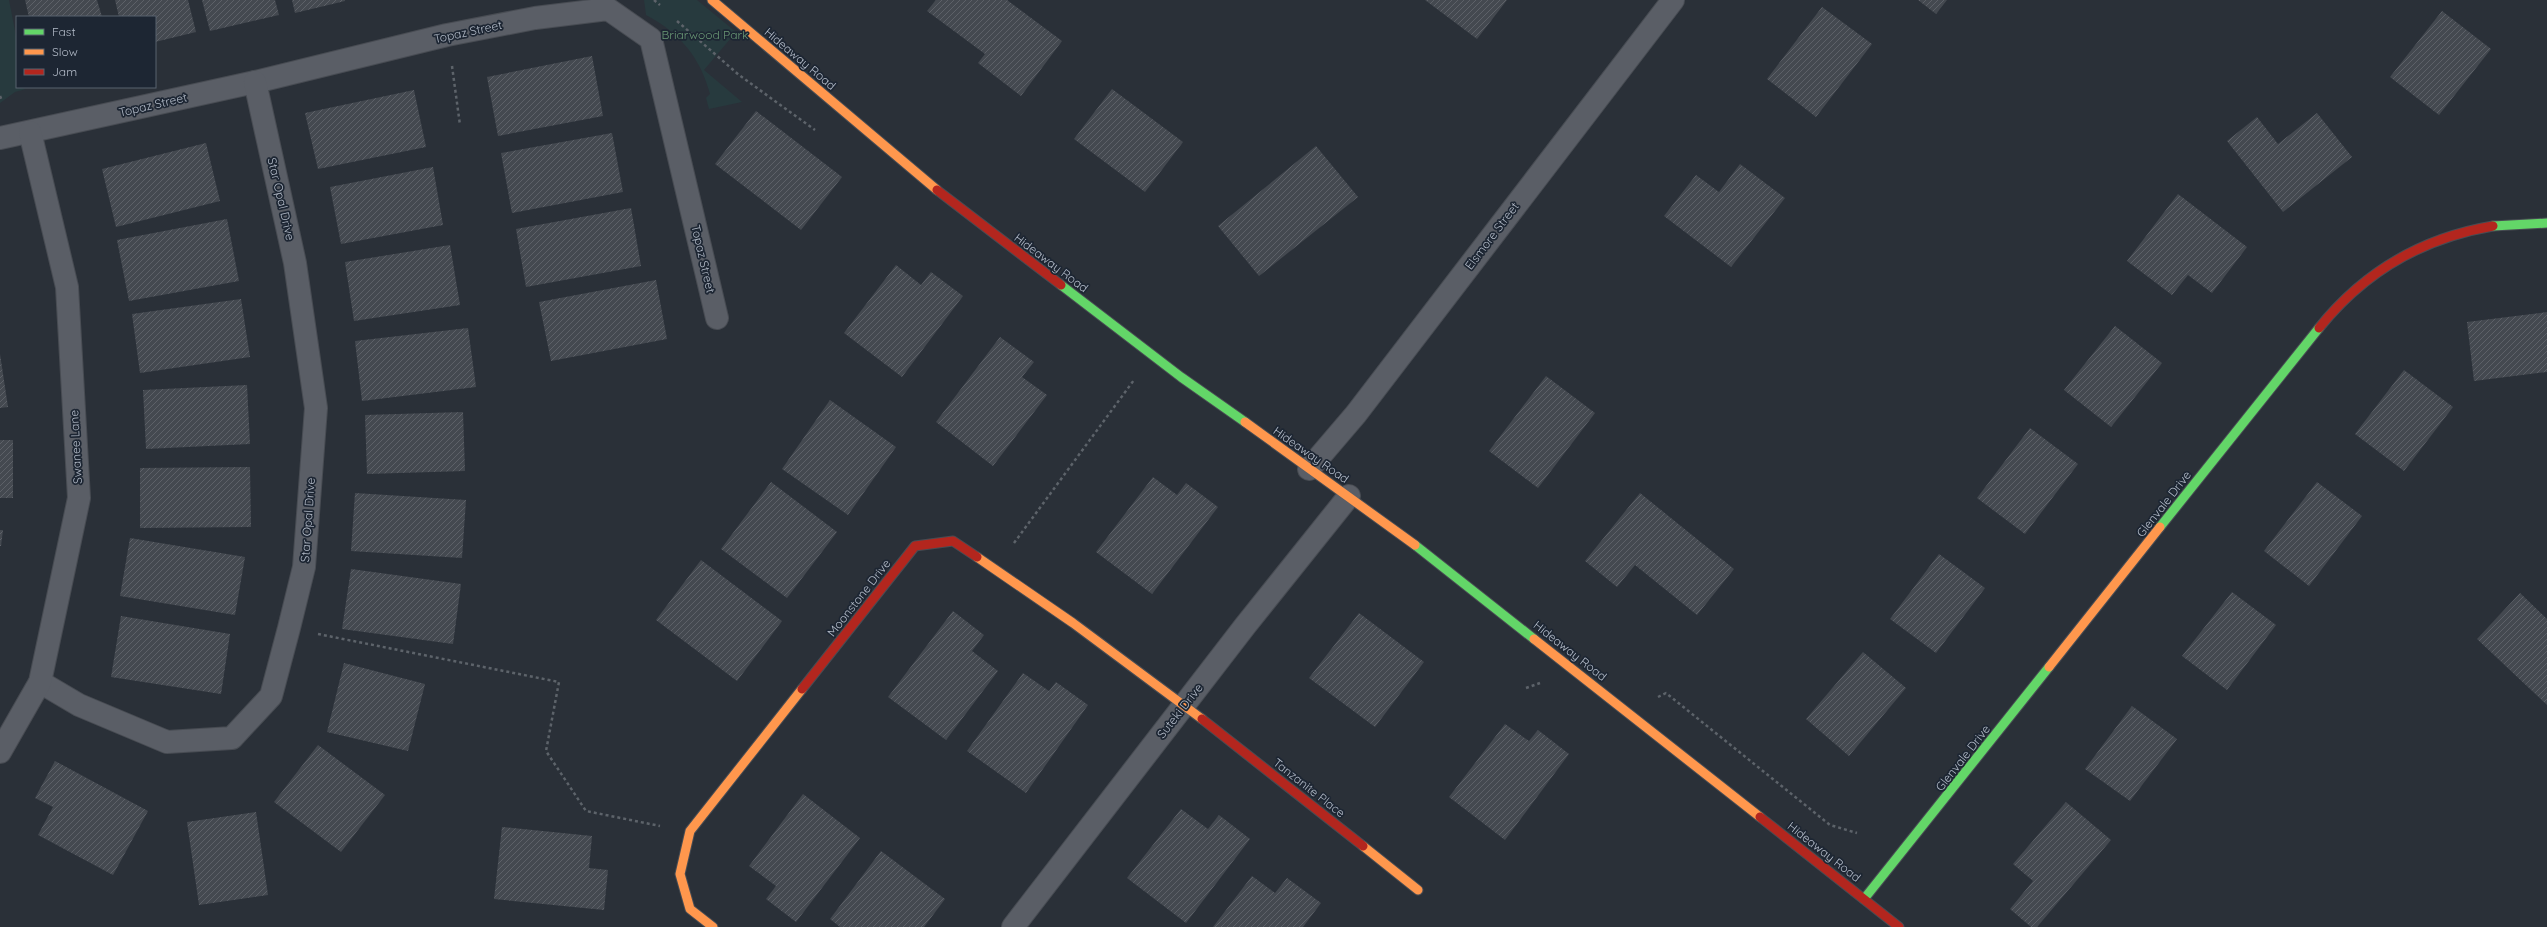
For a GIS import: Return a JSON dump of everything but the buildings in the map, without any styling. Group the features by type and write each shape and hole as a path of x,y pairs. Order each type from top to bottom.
{"street":[{"name":"Hideaway Road","path":"712,0 938,191 1152,355 1309,469 1390,525 1899,927"},
{"name":"Elsmore Street","path":"1309,469 1356,414 1673,0"},
{"name":"Topaz Street","path":"0,138 255,82 447,35 535,18 608,9 651,39 717,318"},
{"name":"Star Opal Drive","path":"40,682 79,705 167,742 232,738 270,696 304,567 316,408 295,263 255,82"},
{"name":"Swanee Lane","path":"0,752 40,682 79,498 67,287 30,132"},
{"name":"Glenvale Drive","path":"1864,899 2338,304 2374,273 2418,247 2466,230 2524,222 2547,223"},
{"name":"Suteki Drive","path":"1013,927 1184,705 1349,496"},
{"name":"Moonstone Drive","path":"713,927 690,909 680,874 690,831 915,546 953,541 996,568 1184,705"},
{"name":"Tanzanite Place","path":"1184,705 1418,890"}],"path":[{"path":"447,35 460,125"},
{"path":"0,96 2,101"},
{"path":"996,568 1152,355"},
{"path":"289,628 559,682 546,751 586,810 690,831"},
{"path":"1629,713 1666,693 1830,825 1857,833"}],"green space":[{"path":"0,0 9,0 16,36 16,88 26,89 15,92 0,103"},
{"name":"Briarwood Park","path":"644,0 697,0 736,32 704,70 742,102 709,109 706,98 710,94 701,69 694,57 679,38 646,15"}],"traffic: fast":[{"path":"2493,226 2547,223"},
{"path":"1061,285 1181,377 1245,422"},
{"path":"2160,527 2319,328"},
{"path":"1415,545 1534,639"},
{"path":"1864,899 2049,667"}],"traffic: slow":[{"path":"712,0 937,190"},
{"path":"1245,422 1415,545"},
{"path":"2049,667 2160,527"},
{"path":"977,557 1073,623 1202,719"},
{"path":"1534,639 1760,817"},
{"path":"713,927 690,909 680,874 690,831 802,689"},
{"path":"1363,846 1418,890"}],"traffic: jam":[{"path":"937,190 1061,285"},
{"path":"2319,328 2336,308 2355,291 2396,261 2418,249 2442,239 2493,226"},
{"path":"802,689 915,546 953,541 977,557"},
{"path":"1202,719 1363,846"},
{"path":"1760,817 1899,927"}]}
